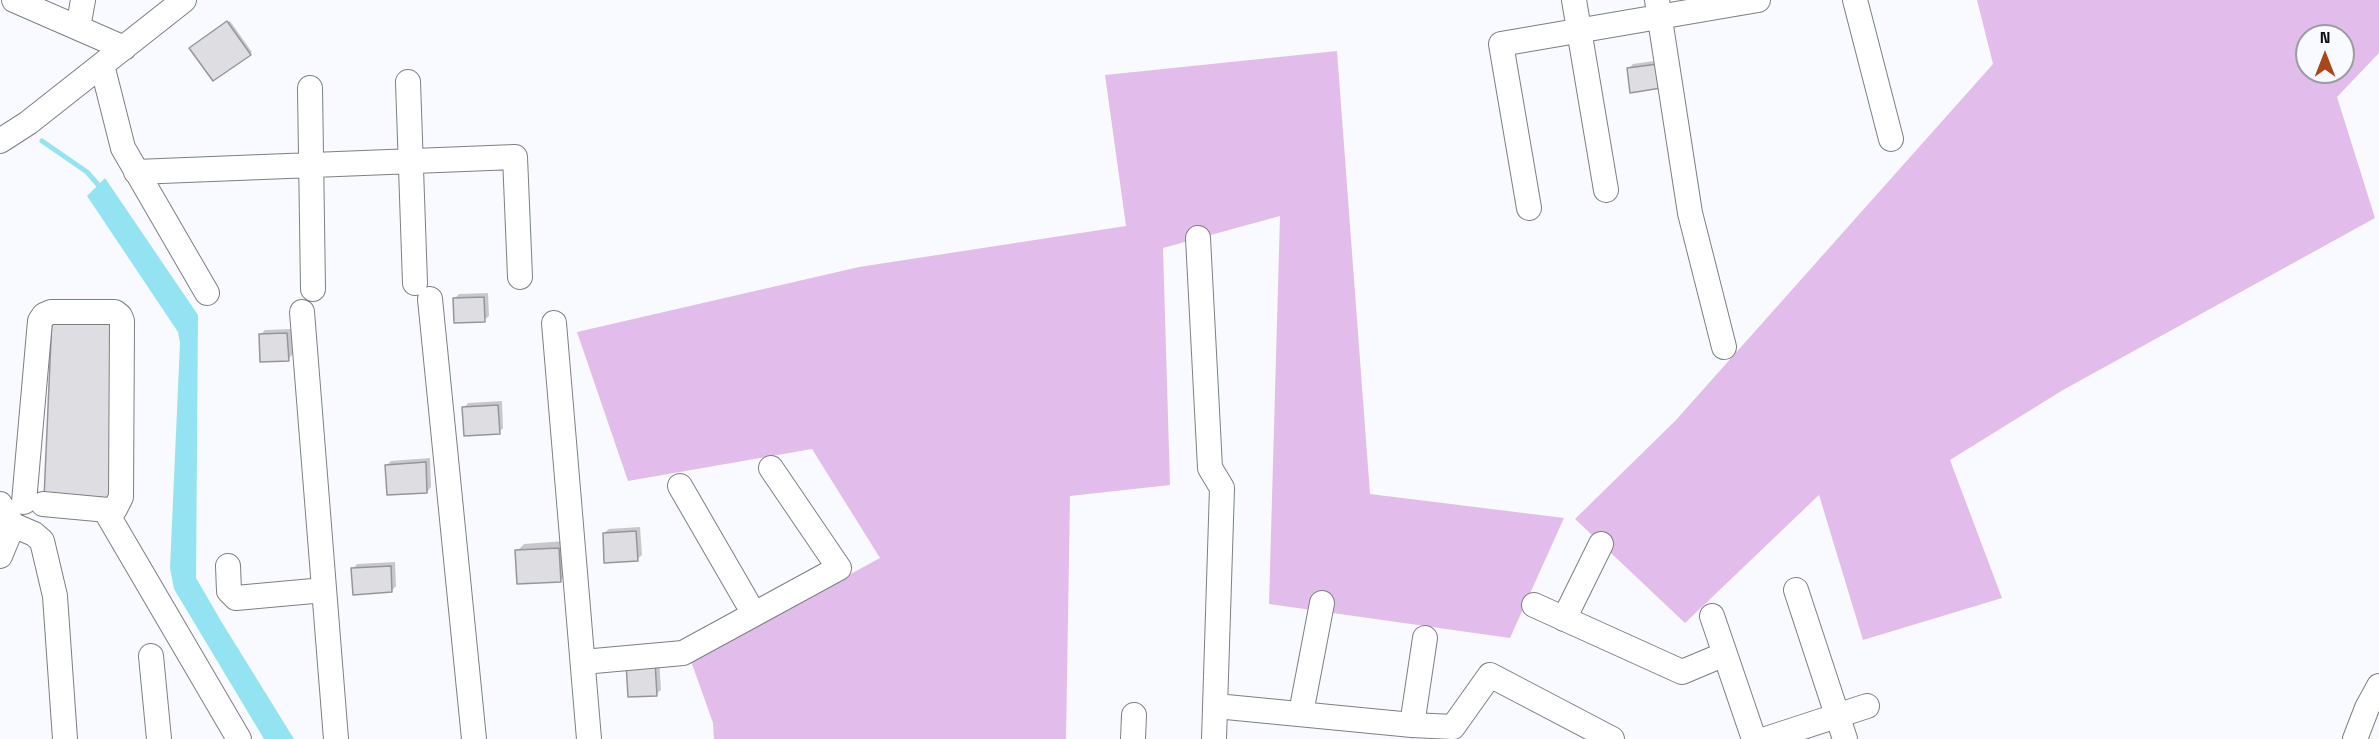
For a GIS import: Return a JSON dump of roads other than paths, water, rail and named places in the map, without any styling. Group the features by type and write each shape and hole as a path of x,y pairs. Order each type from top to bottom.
{"street":[{"path":"14,0 124,48"},
{"path":"78,28 83,0"},
{"path":"0,141 28,123 184,0"},
{"path":"1574,0 1606,190"},
{"path":"1529,208 1501,44 1579,31 1658,8 1758,0"},
{"path":"1855,0 1891,139"},
{"path":"1658,8 1690,213 1724,347"},
{"path":"102,65 123,148 207,293"},
{"path":"408,82 411,161 423,291 474,739"},
{"path":"310,88 313,289"},
{"path":"136,172 515,157 520,277"},
{"path":"1198,238 1210,468 1222,488 1214,739"},
{"path":"0,556 22,504 40,321 44,315 51,312 114,312 120,315 122,321 121,497 111,518"},
{"path":"302,312 336,739"},
{"path":"554,322 590,739"},
{"path":"583,662 683,652 839,568 771,468"},
{"path":"680,486 754,614"},
{"path":"22,504 111,518"},
{"path":"111,518 239,739"},
{"path":"13,525 34,534 42,541 56,596 65,739"},
{"path":"1564,619 1601,544"},
{"path":"228,566 229,591 236,598 324,590"},
{"path":"1796,590 1845,739"},
{"path":"1301,713 1322,603"},
{"path":"1534,605 1682,672 1725,654"},
{"path":"1712,616 1754,739"},
{"path":"1412,725 1425,638"},
{"path":"151,656 159,739"},
{"path":"1216,706 1453,727 1490,675 1612,739"},
{"path":"2355,739 2367,708 2379,686"},
{"path":"1766,739 1867,706"},
{"path":"1133,739 1134,715"}],"water":[{"path":"105,178 198,315 196,578 294,739 264,739 174,589 170,568 180,343 178,332 87,196"}],"waterway":[{"path":"42,141 87,172 101,188"}]}
